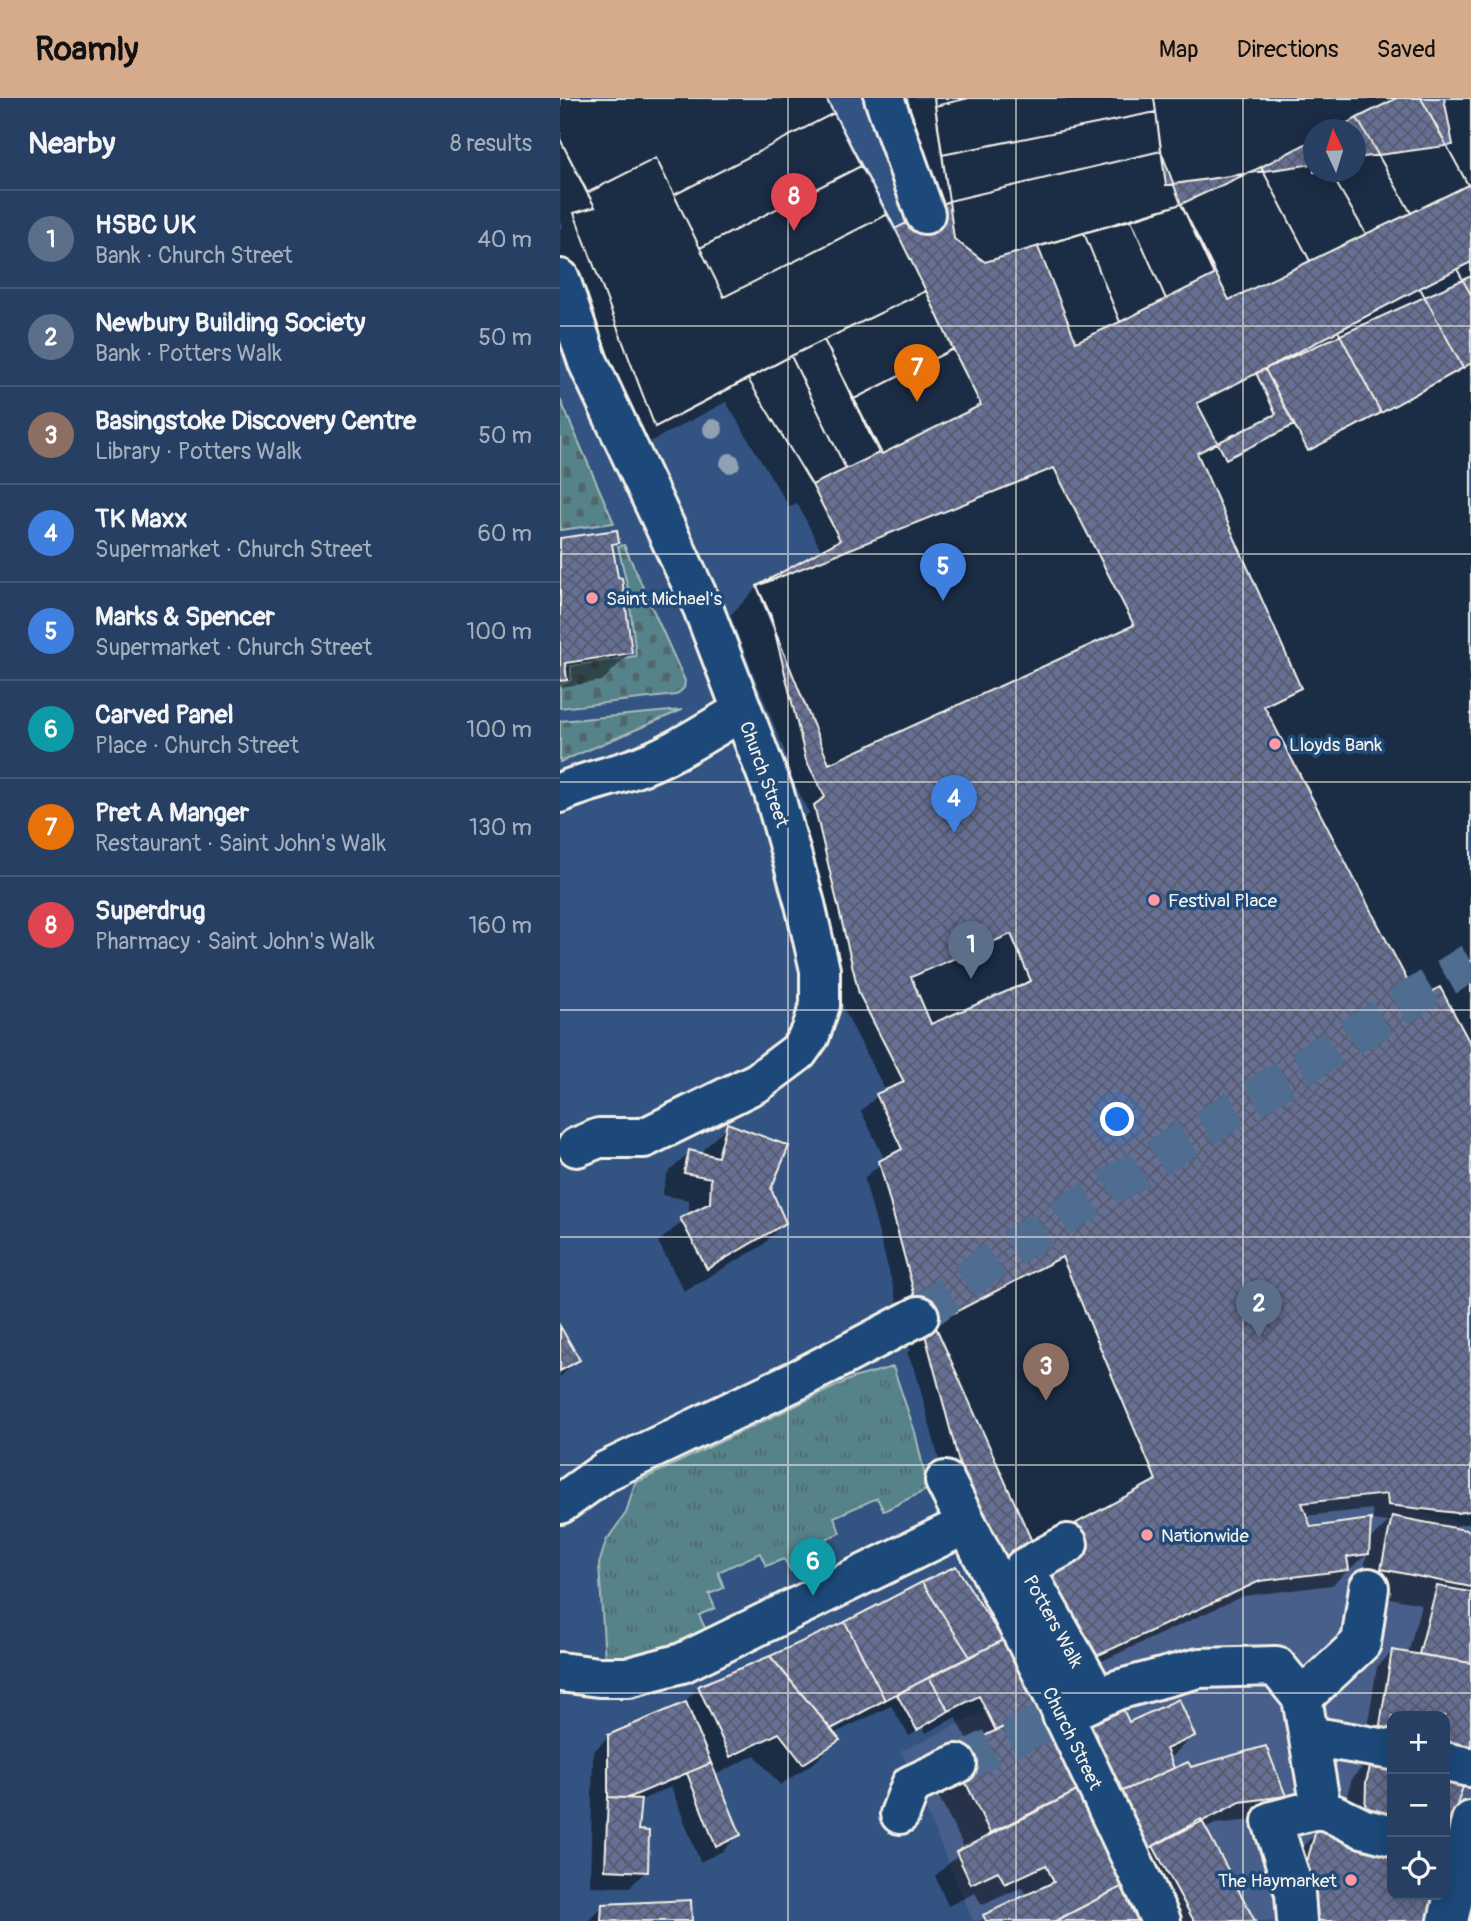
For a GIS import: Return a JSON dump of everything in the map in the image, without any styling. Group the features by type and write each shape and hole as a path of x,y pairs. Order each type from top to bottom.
{"street":[{"path":"884,98 925,214"},
{"name":"Church Street","path":"560,279 588,362 703,608 742,711 789,843 820,970 820,1005 810,1035 798,1052 758,1083 644,1138 599,1138 577,1147"},
{"path":"560,793 633,769 676,749 742,711"},
{"path":"560,1504 606,1471 801,1378 919,1316"},
{"name":"Church Street","path":"945,1481 1059,1708 1161,1921"},
{"path":"560,1672 599,1677 629,1676 682,1662 975,1540"},
{"name":"Potters Walk","path":"1059,1708 1090,1685 1024,1568 1068,1544"},
{"path":"1302,1698 1361,1643 1369,1588"},
{"path":"1059,1708 1199,1668 1276,1666 1302,1698 1321,1808"},
{"path":"1309,1736 1387,1749"},
{"path":"900,1814 911,1785 957,1764"},
{"path":"1297,1921 1295,1893 1272,1821 1321,1808 1362,1828 1387,1835"},
{"path":"1448,1921 1471,1821"}],"shaded area":[{"path":"1387,1494 1389,1505 1471,1525 1471,1921 973,1921 901,1751 1260,1581 1349,1570 1347,1557 1369,1554 1371,1519 1311,1527 1302,1503"}],"green space":[{"path":"560,399 614,523 560,530"},
{"path":"624,545 685,681 684,688 676,695 560,708 560,685 571,680 571,666 636,656 628,589 618,546"},
{"path":"682,710 560,762 560,721"},
{"path":"893,1367 915,1432 928,1489 884,1511 877,1498 834,1517 840,1533 826,1539 831,1552 791,1571 784,1559 766,1566 760,1553 718,1572 724,1588 709,1594 715,1608 699,1615 706,1630 647,1658 605,1660 599,1564 606,1541 626,1513 635,1483 853,1378"}],"building":[{"name":"Festival Place","path":"560,98 826,98 895,229 949,201 934,98 1471,98 1471,1511 1457,1513 1388,1505 1387,1494 1302,1503 1311,1527 1371,1519 1369,1554 1347,1557 1349,1570 1260,1581 1092,1658 1008,1563 962,1474 879,1161 902,1149 876,1094 904,1082 859,994 814,805 825,797 806,760 771,616 757,586 840,540 812,485 748,379 655,427 574,213 595,207 560,139"},
{"path":"560,98 826,98 834,113 674,195 656,158 587,193 560,139"},
{"path":"934,98 969,98 935,106"},
{"path":"969,98 1154,98 1156,112 942,155 935,106"},
{"path":"1154,98 1444,98 1453,145 1366,157 1366,119 1303,119 1303,166 1166,185"},
{"path":"1397,98 1421,98 1468,185 1411,213 1366,134 1366,119 1357,118"},
{"path":"1421,98 1471,98 1471,184 1468,185"},
{"path":"1156,112 1161,151 949,201 942,155"},
{"path":"834,113 861,166 700,248 674,195"},
{"path":"1366,134 1411,213 1366,234 1336,182 1366,182"},
{"path":"1303,145 1303,182 1336,182 1366,234 1310,261 1261,167"},
{"path":"1161,151 1181,204 985,262 954,239 949,201"},
{"path":"656,158 724,297 888,214 926,291 791,356 655,427 574,213 595,207 587,193"},
{"path":"861,166 888,214 724,297 700,248"},
{"path":"1261,167 1310,261 1229,300 1181,204"},
{"path":"1181,204 1214,275 1166,299 1131,220"},
{"path":"1131,220 1166,299 1120,322 1084,233"},
{"path":"1084,233 1120,322 1076,342 1038,247"},
{"path":"1471,262 1471,295 1457,269"},
{"path":"1457,269 1471,295 1471,363 1463,368 1420,288"},
{"path":"1471,276 1471,1045 1440,987 1417,999 1264,706 1301,688 1197,453 1276,414 1256,373"},
{"path":"1420,288 1463,368 1381,413 1338,331"},
{"path":"926,291 953,349 854,399 824,340"},
{"path":"1338,331 1381,413 1308,451 1265,369"},
{"path":"824,340 879,453 846,469 791,356"},
{"path":"953,349 981,405 882,454 854,399"},
{"path":"791,356 846,469 812,485 748,379"},
{"path":"1265,369 1294,425 1226,459 1197,403"},
{"path":"1054,468 1134,625 829,764 757,586"},
{"name":"Saint Michael's","path":"617,530 619,543 612,544 618,577 622,578 632,653 565,663 567,680 560,681 560,538"},
{"path":"1011,934 1031,981 931,1024 911,977"},
{"path":"727,1123 789,1146 771,1189 786,1223 707,1269 680,1218 710,1203 711,1178 684,1173 689,1150 718,1157"},
{"path":"1062,1257 1156,1480 1034,1546 934,1323"},
{"path":"560,1326 580,1360 560,1371"},
{"path":"1392,1516 1471,1531 1471,1587 1381,1569"},
{"path":"956,1566 1003,1640 970,1657 922,1582"},
{"path":"922,1582 970,1657 885,1700 845,1622"},
{"path":"1437,1586 1471,1592 1471,1663 1419,1654"},
{"path":"845,1622 885,1700 831,1729 770,1656"},
{"path":"1003,1640 1038,1710 996,1731 979,1696 949,1711 929,1677"},
{"path":"1392,1650 1471,1663 1471,1756 1450,1753 1450,1711 1387,1711 1387,1739 1378,1737"},
{"path":"770,1656 840,1740 803,1764 779,1733 730,1757 698,1686"},
{"path":"929,1677 949,1711 917,1730 897,1695"},
{"path":"1179,1699 1195,1736 1166,1749 1174,1768 1116,1794 1084,1724 1122,1707 1129,1722"},
{"path":"686,1702 711,1763 628,1798 608,1797 608,1735"},
{"path":"1038,1710 1077,1791 990,1833 951,1752"},
{"path":"1266,1746 1286,1796 1240,1802 1142,1852 1116,1794 1188,1762 1191,1767"},
{"path":"1374,1753 1387,1756 1387,1826 1365,1820 1366,1782"},
{"path":"711,1763 741,1835 716,1847 687,1773"},
{"path":"1450,1771 1467,1775 1450,1825"},
{"path":"1077,1791 1125,1885 1055,1921 986,1921 983,1915 1054,1882 1046,1865 1005,1884 998,1871 971,1884 956,1852"},
{"path":"608,1797 641,1799 638,1830 649,1831 648,1872 605,1870"},
{"path":"1201,1819 1255,1921 1194,1921 1153,1846"},
{"name":"The Haymarket","path":"1316,1830 1387,1846 1387,1900 1441,1900 1437,1921 1319,1921 1306,1865"},
{"path":"1125,1885 1144,1921 1055,1921"},
{"path":"691,1900 692,1921 601,1921 602,1904"}],"tunnel":[{"path":"919,1316 999,1256 1471,962"},
{"path":"957,1764 1044,1723"}],"place":[{"name":"Superdrug","path":"794,231"},
{"name":"Pret A Manger","path":"917,402"},
{"name":"Saint Michael's","path":"592,598"},
{"name":"Marks & Spencer","path":"943,601"},
{"name":"Lloyds Bank","path":"1275,744"},
{"name":"TK Maxx","path":"954,833"},
{"name":"Festival Place","path":"1154,900"},
{"name":"HSBC UK","path":"971,979"},
{"name":"Newbury Building Society","path":"1259,1338"},
{"name":"Basingstoke Discovery Centre","path":"1046,1401"},
{"name":"Nationwide","path":"1147,1535"},
{"name":"Carved Panel","path":"813,1596"},
{"name":"The Haymarket","path":"1351,1880"}]}
